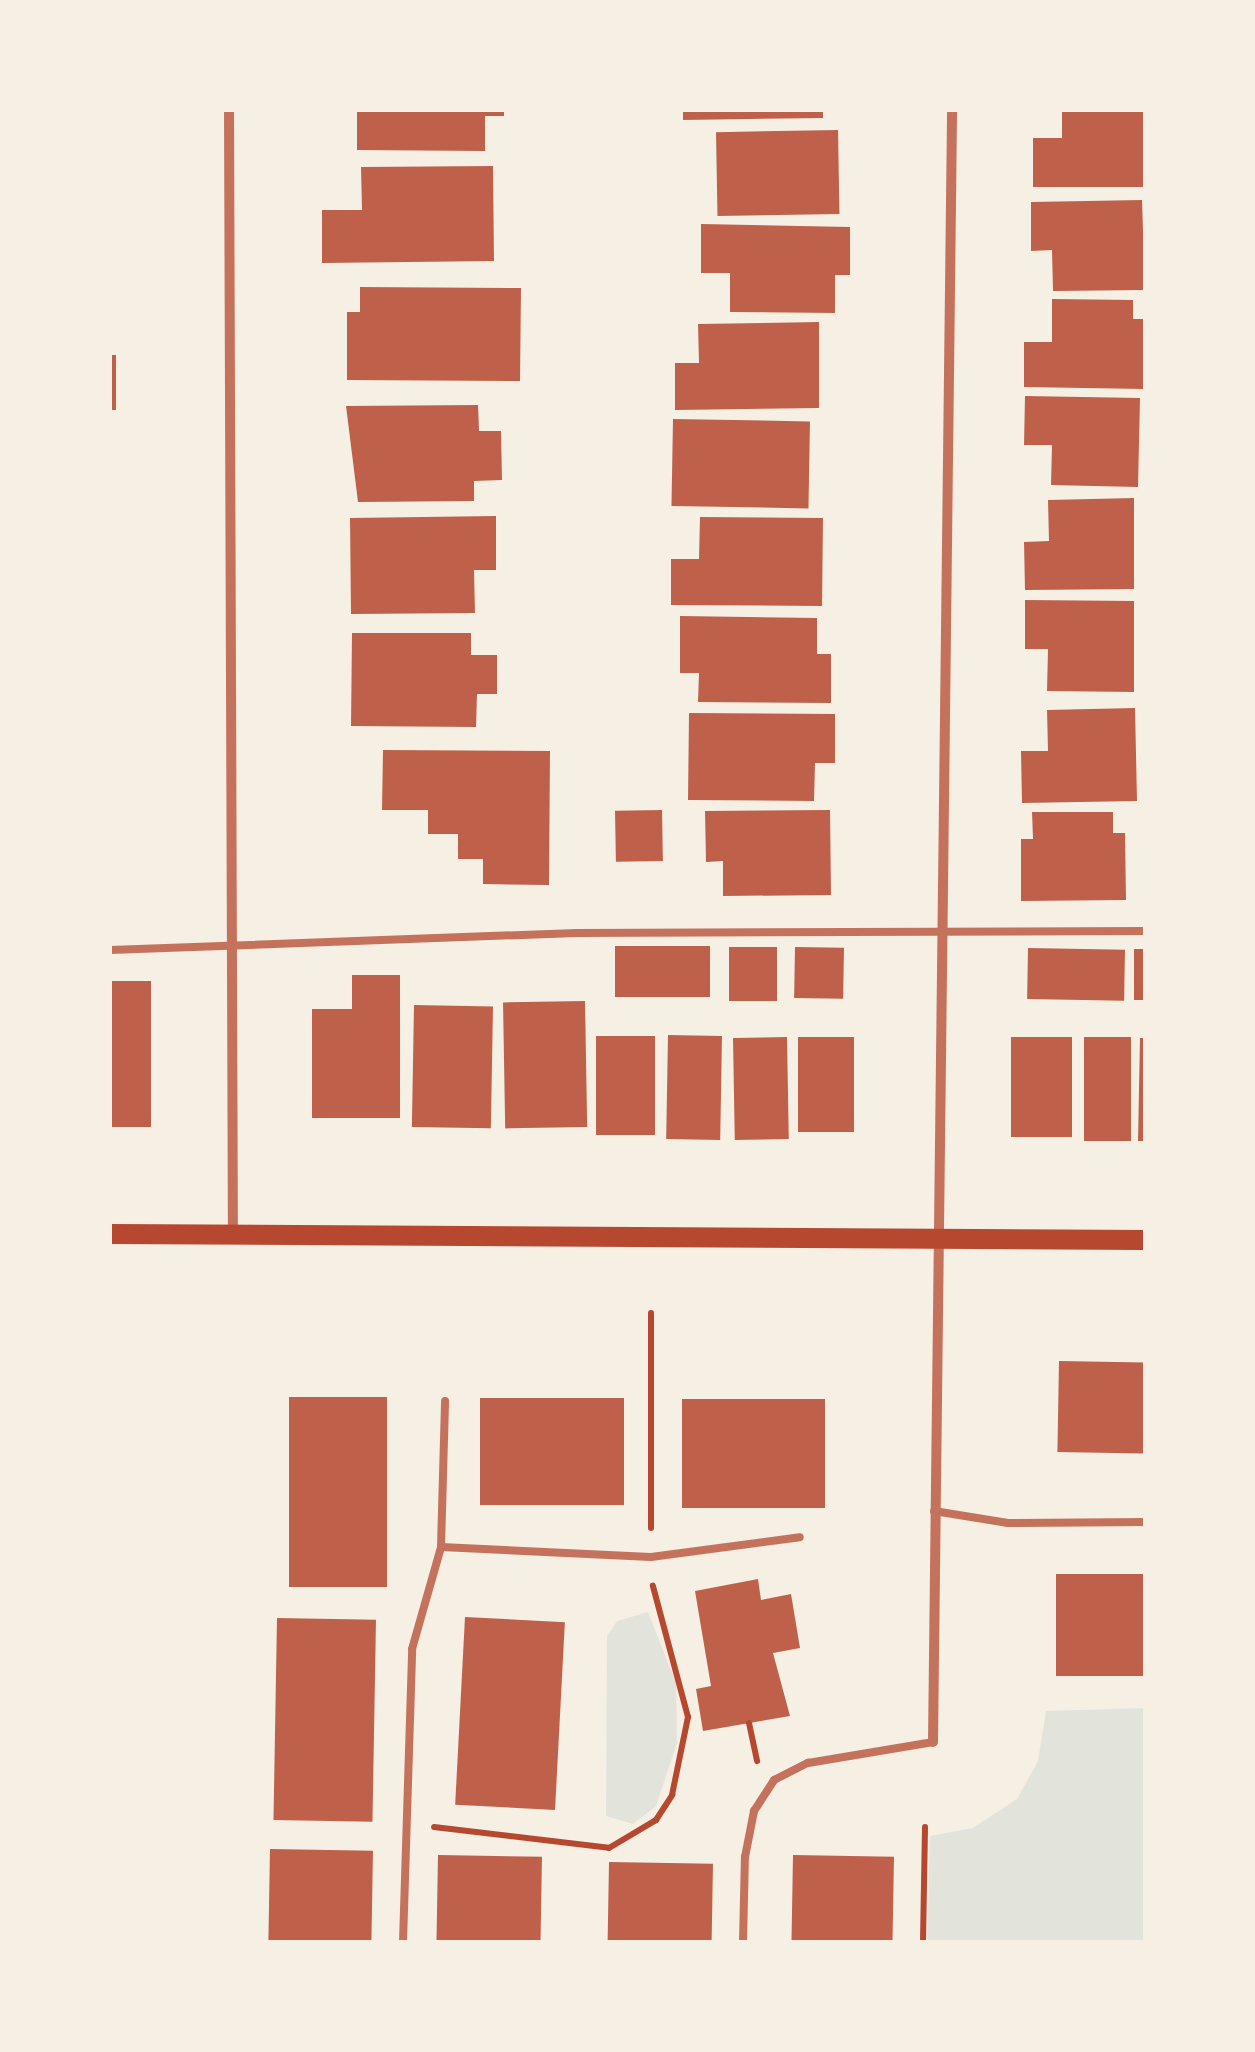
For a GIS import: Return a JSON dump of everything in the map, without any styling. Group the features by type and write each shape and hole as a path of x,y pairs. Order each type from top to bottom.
{"main road":[{"path":"110,1234 1145,1240"}],"street":[{"path":"229,110 226,949 233,1235"},
{"path":"933,1742 937,930 952,110"}],"lane":[{"path":"110,950 937,930 1145,932"},
{"path":"404,1942 412,1650 440,1547 446,1401"},
{"path":"934,1510 1008,1523 1145,1522"},
{"path":"440,1547 651,1557 800,1537"},
{"path":"743,1942 745,1857 754,1811 774,1780 808,1763 933,1742"}],"path":[{"path":"651,1313 651,1494"},
{"path":"408,1824 608,1848 656,1820 672,1795 688,1717 657,1616 651,1557"},
{"path":"924,1942 925,1827"}],"shaded area":[{"path":"648,1612 676,1683 677,1743 656,1806 633,1824 606,1816 607,1636 617,1621"},
{"path":"1145,1708 1145,1942 927,1942 930,1836 973,1828 1017,1799 1038,1761 1046,1711"}],"building":[{"path":"357,110 504,110 504,116 485,116 485,151 357,150"},
{"path":"683,110 823,110 823,118 683,120"},
{"path":"1062,110 1145,110 1145,187 1033,187 1033,138 1062,138"},
{"path":"838,130 839,214 717,216 716,132"},
{"path":"493,166 494,261 322,263 322,210 362,210 361,167"},
{"path":"1142,200 1145,290 1053,291 1052,250 1031,251 1031,202"},
{"path":"701,224 850,227 850,275 835,275 835,313 730,312 730,273 701,273"},
{"path":"360,287 521,288 520,381 347,380 347,312 360,312"},
{"path":"1052,299 1133,300 1133,319 1145,319 1145,389 1024,387 1024,342 1052,342"},
{"path":"819,322 819,408 675,410 675,363 699,363 698,324"},
{"path":"110,355 116,355 116,410 110,410"},
{"path":"1025,396 1140,398 1138,487 1051,485 1052,445 1024,445"},
{"path":"478,405 479,431 501,431 502,480 474,481 474,501 358,502 346,406"},
{"path":"673,419 810,421 808,508 671,506"},
{"path":"1134,498 1134,589 1025,590 1024,542 1049,541 1048,500"},
{"path":"496,516 496,570 474,570 475,613 351,614 350,518"},
{"path":"700,517 823,518 822,606 671,605 671,559 699,559"},
{"path":"1025,600 1134,601 1134,692 1047,691 1048,649 1025,649"},
{"path":"680,616 817,618 817,654 831,654 831,703 698,702 699,673 680,673"},
{"path":"352,633 471,633 471,655 497,655 497,694 477,694 476,727 351,726"},
{"path":"1135,708 1137,801 1022,803 1021,751 1048,751 1047,710"},
{"path":"689,713 835,714 835,763 815,763 814,801 688,800"},
{"path":"383,750 550,751 549,885 483,884 483,859 458,859 458,834 428,834 428,810 382,810"},
{"path":"662,810 663,861 616,862 615,811"},
{"path":"830,810 831,895 723,896 723,861 706,862 705,811"},
{"path":"1032,812 1113,812 1113,833 1125,833 1126,900 1021,901 1021,839 1033,839"},
{"path":"615,946 710,946 710,997 615,997"},
{"path":"729,947 777,947 777,1001 729,1001"},
{"path":"795,947 844,948 843,999 794,998"},
{"path":"1028,948 1125,950 1124,1001 1027,999"},
{"path":"1134,949 1145,949 1145,1000 1134,1000"},
{"path":"352,975 400,975 400,1118 312,1118 312,1009 352,1009"},
{"path":"110,981 151,981 151,1127 110,1127"},
{"path":"585,1001 587,1127 505,1128 503,1002"},
{"path":"414,1005 493,1006 491,1128 412,1127"},
{"path":"668,1035 722,1036 720,1140 666,1139"},
{"path":"596,1036 655,1036 655,1135 596,1135"},
{"path":"787,1037 789,1139 735,1140 733,1038"},
{"path":"798,1037 854,1037 854,1132 798,1132"},
{"path":"1011,1037 1072,1037 1072,1137 1011,1137"},
{"path":"1084,1037 1131,1037 1131,1141 1084,1141"},
{"path":"1140,1038 1145,1038 1145,1141 1138,1141"},
{"path":"1059,1361 1145,1363 1143,1453 1057,1452"},
{"path":"289,1397 387,1397 387,1587 289,1587"},
{"path":"480,1398 624,1398 624,1505 480,1505"},
{"path":"682,1399 825,1399 825,1508 682,1508"},
{"path":"1056,1574 1145,1574 1145,1676 1056,1676"},
{"path":"758,1579 761,1600 791,1594 800,1648 773,1653 790,1716 703,1731 696,1689 711,1686 695,1591"},
{"path":"465,1617 565,1622 555,1810 455,1805"},
{"path":"277,1618 376,1620 372,1822 273,1820"},
{"path":"270,1849 373,1851 371,1942 268,1942"},
{"path":"438,1855 542,1857 540,1942 436,1942"},
{"path":"793,1855 894,1857 892,1942 791,1942"},
{"path":"609,1862 713,1864 712,1942 608,1942"}]}
